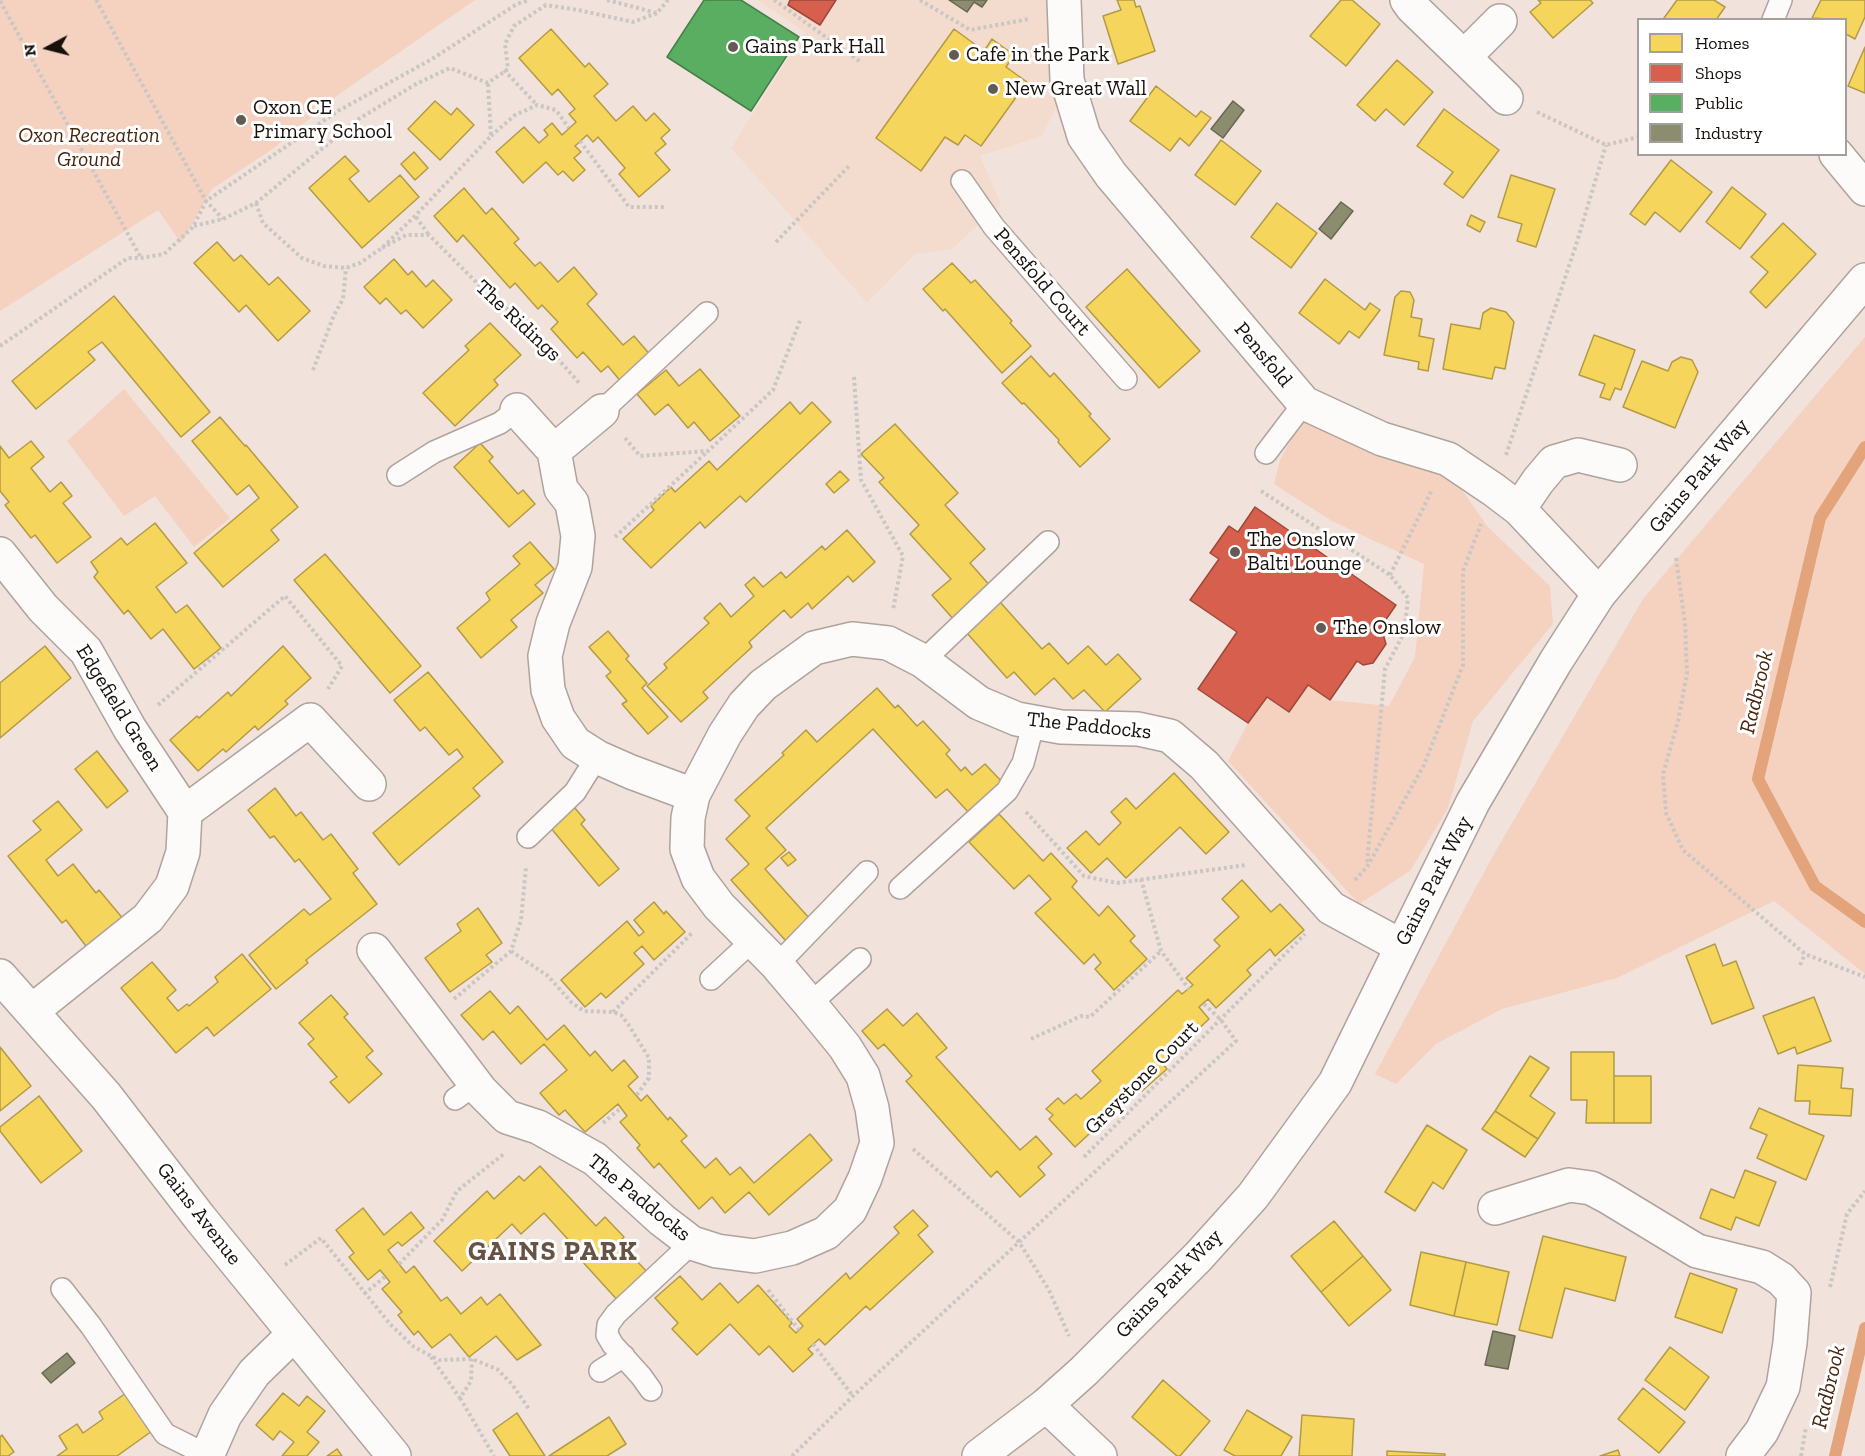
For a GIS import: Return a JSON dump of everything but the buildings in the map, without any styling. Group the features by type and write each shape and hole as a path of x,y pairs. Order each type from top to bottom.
{"street":[{"name":"Pensfold","path":"1064,0 1067,80 1084,136 1111,175 1304,403 1382,439 1448,459 1506,500 1599,594"},
{"path":"1407,0 1506,98"},
{"path":"1465,56 1500,21"},
{"path":"1838,156 1865,189"},
{"name":"Gains Park Way","path":"979,1456 1046,1405 1084,1371 1198,1257 1253,1196 1335,1083 1473,802 1556,661 1599,594 1865,280"},
{"path":"517,410 554,451 561,489 572,503 578,536 575,567 553,623 545,656 548,690 558,718 575,743 597,757 693,795"},
{"path":"554,451 602,411"},
{"path":"1506,500 1538,481 1554,462 1578,455 1620,465"},
{"name":"Edgefield Green","path":"0,554 43,608 86,651 130,729 185,812"},
{"name":"The Paddocks","path":"374,950 428,1020 465,1091 507,1117 538,1127 595,1159 662,1220 692,1243 717,1251 755,1256 792,1248 826,1233 850,1210 865,1178 877,1143 872,1108 863,1076 845,1047 777,964 752,941 698,878 687,849 688,818 693,795 725,734 744,705 763,685 814,648 852,639 888,643 923,661 979,703 1017,719 1062,727 1138,729 1170,736 1204,765 1331,908 1401,946"},
{"path":"32,1011 148,918 172,886 183,852 185,812 310,720 369,784"},
{"name":"Gains Avenue","path":"0,976 106,1096 256,1287 394,1456"},
{"path":"1495,1208 1569,1185 1591,1188 1696,1251 1762,1267 1781,1279 1794,1293 1790,1343 1783,1387 1762,1431 1743,1456"},
{"path":"207,1455 225,1415 254,1373 294,1334"},
{"path":"1046,1405 1100,1456"}],"lane":[{"path":"1774,18 1781,0"},
{"name":"Pensfold Court","path":"962,181 994,227 1126,379"},
{"path":"602,411 707,313"},
{"path":"1266,453 1304,403"},
{"path":"398,475 434,452 500,423 517,410"},
{"path":"923,661 1048,542"},
{"path":"900,888 1007,791 1023,763 1034,722"},
{"path":"528,837 575,792 597,757"},
{"path":"777,964 867,872"},
{"path":"711,979 752,941"},
{"path":"810,1004 860,958"},
{"path":"651,1390 613,1345 607,1335 608,1325 616,1314 692,1243"},
{"path":"62,1289 91,1326 165,1434 207,1455"},
{"path":"600,1371 624,1356"}],"path":[{"path":"96,0 206,201 223,219"},
{"path":"0,346 128,258 164,254 194,227 206,201 338,111 432,60 518,4 529,0"},
{"path":"607,0 657,12"},
{"path":"488,82 504,69 508,69 505,44 514,26 546,5 633,22 657,12 668,0"},
{"path":"774,0 862,63"},
{"path":"920,0 970,30 1025,19"},
{"path":"0,1 141,258"},
{"path":"194,227 223,219 256,203 357,120 416,84 450,68 488,82"},
{"path":"504,69 537,105 556,110 569,128"},
{"path":"488,82 490,136"},
{"path":"1506,98 1606,145 1637,137"},
{"path":"382,248 490,136 514,115 537,105"},
{"path":"580,141 629,207 665,207"},
{"name":"Greystone Court","path":"1084,1157 1331,908 1367,867 1424,765 1463,665 1463,571 1506,500 1606,145"},
{"path":"776,242 850,165"},
{"path":"256,203 263,223 302,258 324,266 346,268 360,263 406,235 429,235"},
{"name":"The Ridings","path":"415,216 429,235 479,285 535,333 640,456 708,451"},
{"path":"313,370 334,315 343,299 346,268"},
{"path":"578,536 608,543 773,390 801,318"},
{"path":"854,377 861,480 903,556 888,643"},
{"path":"1390,575 1448,459"},
{"path":"1261,491 1390,575 1408,598 1404,633 1385,669 1367,867"},
{"path":"1676,556 1685,623 1687,674 1678,721 1663,774 1666,813 1683,850 1805,954 1865,977"},
{"path":"130,729 285,596 342,666 310,720"},
{"path":"1007,791 1084,876 1117,883 1261,864 1280,850"},
{"path":"428,1020 511,951 521,920 528,837"},
{"name":"Greystone Court","path":"1141,879 1161,951 1189,989"},
{"path":"613,1012 720,906"},
{"path":"511,951 548,976 572,1003 584,1011 613,1012 621,1015 649,1058 649,1078 636,1096"},
{"path":"1031,1039 1080,1016 1090,1017 1161,951"},
{"path":"1800,965 1805,954"},
{"name":"Greystone Court","path":"1019,1242 1236,1041 1221,1020 1203,1003"},
{"path":"399,1264 442,1220 457,1191 538,1127"},
{"path":"877,1143 902,1139 1019,1242 1049,1290 1084,1371"},
{"path":"256,1287 321,1238 364,1294 414,1347 439,1360 472,1359 497,1369 512,1384 529,1409"},
{"path":"792,1456 853,1396 1019,1242"},
{"path":"364,1294 386,1276"},
{"path":"813,1344 853,1396"},
{"path":"429,1355 460,1398 494,1456"},
{"path":"460,1398 471,1381 472,1359"}],"shaded area":[{"path":"757,0 1054,0 1060,99 1042,136 980,156 1001,204 952,249 915,254 867,303 731,148 805,32"}],"green space":[{"name":"Oxon Recreation Ground","path":"0,0 475,0 342,92 274,148 212,189 181,243 158,210 0,311"},
{"path":"1865,337 1865,974 1774,901 1617,978 1502,1009 1436,1044 1396,1084 1375,1074 1495,852 1643,599"},
{"path":"124,389 230,518 194,547 155,496 124,516 67,441"},
{"path":"1303,418 1448,470 1488,527 1550,586 1553,624 1473,721 1448,808 1410,871 1359,904 1228,761 1248,723 1267,697 1289,712 1308,685 1330,700 1389,706 1415,657 1424,564 1332,521 1274,484 1280,460"}],"waterway":[{"name":"Radbrook","path":"1865,447 1820,518 1758,779 1815,886 1865,922"},
{"name":"Radbrook","path":"1835,1456 1865,1328"}],"place":[{"name":"Gains Park Hall","path":"733,47"},
{"name":"Cafe in the Park","path":"954,55"},
{"name":"New Great Wall","path":"993,89"},
{"name":"Oxon CE Primary School","path":"241,120"},
{"name":"The Onslow Balti Lounge","path":"1235,552"},
{"name":"The Onslow","path":"1321,628"}],"district":[{"name":"GAINS PARK","path":"553,1252"}]}
